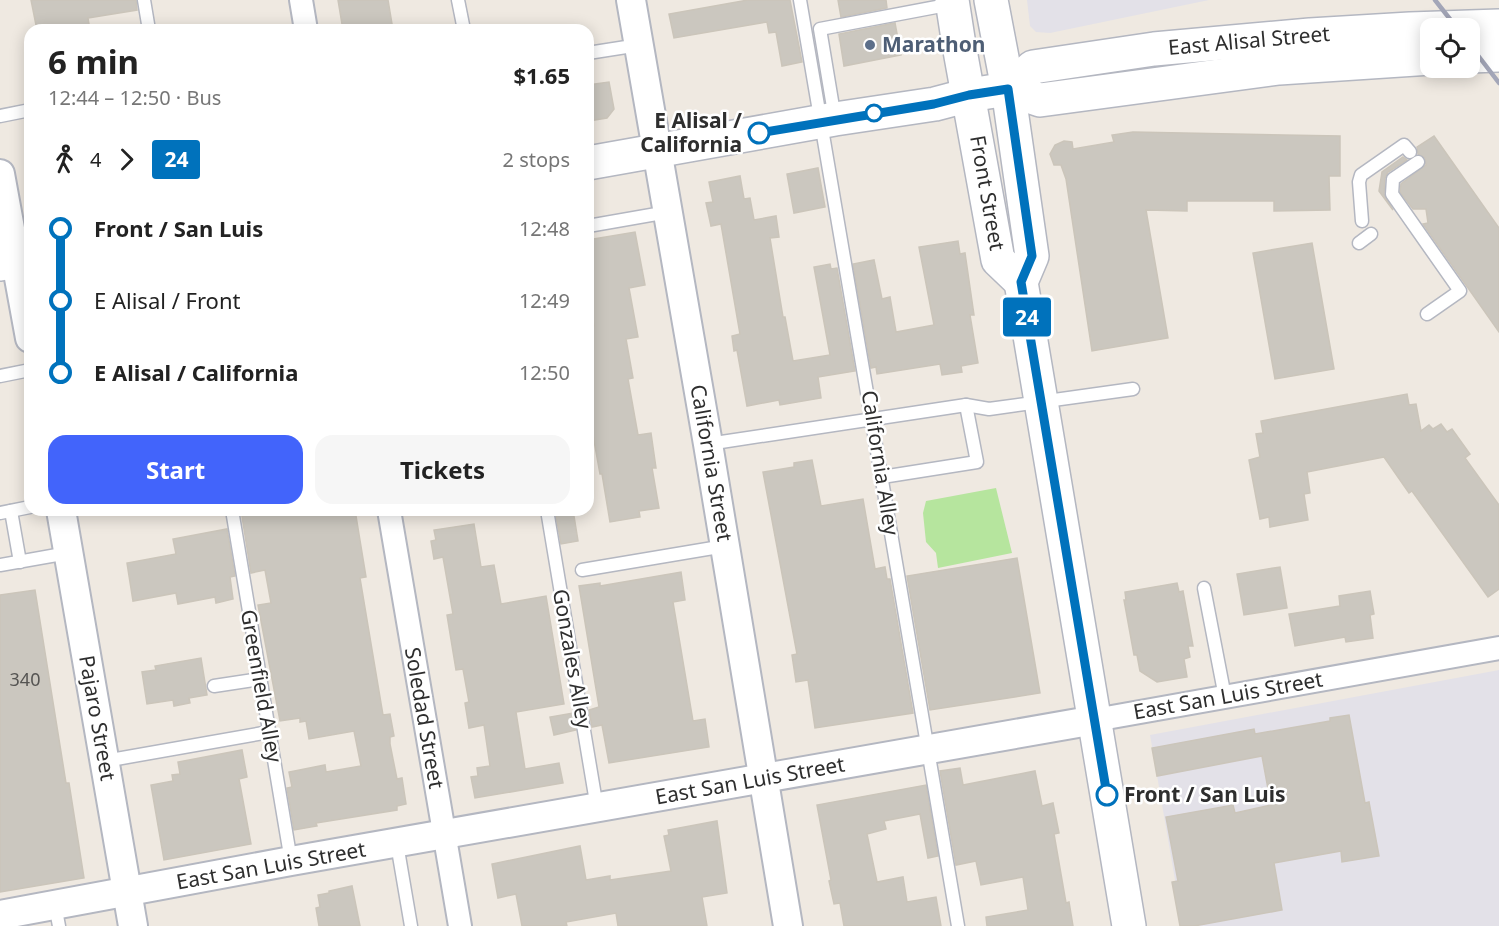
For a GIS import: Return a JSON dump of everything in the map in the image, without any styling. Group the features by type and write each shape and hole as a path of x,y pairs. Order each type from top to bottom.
{"main road":[{"name":"Front Street","path":"953,2 998,260 1021,282 1032,256 1008,89 991,0"},
{"name":"East Alisal Street","path":"1008,89 1033,67 1143,51 1310,35 1410,28 1499,26"},
{"path":"1480,56 1499,55"},
{"name":"East Alisal Street","path":"594,162 828,120 934,104 969,95 1008,89 1040,100 1279,68 1420,59"},
{"path":"1021,282 1129,926"}],"street":[{"path":"301,0 305,24"},
{"name":"California Street","path":"631,0 669,212 788,926"},
{"path":"0,174 24,304"},
{"name":"Pajaro Street","path":"62,516 133,926"},
{"name":"Soledad Street","path":"391,516 460,926"},
{"name":"East San Luis Street","path":"0,915 57,915 128,891 1499,648"}],"lane":[{"path":"144,0 149,24"},
{"path":"459,0 463,24"},
{"name":"California Alley","path":"800,0 828,120 882,477 958,926"},
{"path":"828,120 820,29 953,2"},
{"path":"594,52 639,45"},
{"path":"0,116 24,111"},
{"path":"1362,221 1359,182 1361,175 1404,145 1414,157 1394,179 1392,194 1460,291 1427,314"},
{"path":"594,225 669,212"},
{"path":"1359,243 1371,234"},
{"path":"0,376 24,371"},
{"path":"708,444 966,405 989,409 1133,389"},
{"path":"882,477 977,462 966,405"},
{"path":"20,562 5,512 24,508"},
{"name":"Greenfield Alley","path":"233,516 291,861"},
{"name":"Gonzales Alley","path":"548,516 597,808"},
{"path":"582,570 725,546"},
{"path":"0,565 68,553"},
{"path":"1204,588 1225,697"},
{"path":"214,686 260,679"},
{"path":"105,761 269,732"},
{"path":"397,844 411,926"}],"shaded area":[{"path":"1027,0 1209,0 1050,33 1036,32 1030,26"},
{"path":"1499,670 1499,926 1183,926 1150,735"}],"green space":[{"path":"996,488 1012,553 938,568 936,553 926,542 923,513 926,501"}],"building":[{"path":"31,0 136,0 137,10 88,18 89,24 36,24"},
{"path":"338,0 388,0 392,24 342,24"},
{"path":"748,0 790,0 802,62 782,66 776,32 769,33 767,22 674,38 669,14"},
{"path":"838,0 886,0 887,8 841,17"},
{"path":"895,23 901,55 844,66 839,34"},
{"path":"609,82 614,109 607,118 594,120 594,84"},
{"path":"1133,132 1340,136 1340,176 1329,176 1330,210 1274,211 1274,201 1187,201 1187,211 1146,210 1168,338 1092,351 1066,179 1061,165 1054,165 1050,154 1055,145 1064,141 1072,142 1073,149 1114,142 1112,135"},
{"path":"1434,136 1499,228 1499,332 1423,224 1428,223 1426,209 1413,209 1400,192 1401,184 1426,165 1425,158 1418,154 1417,147"},
{"path":"1403,157 1407,160 1388,172 1385,178 1384,194 1393,210 1379,191 1382,172"},
{"path":"818,168 825,207 794,213 787,174"},
{"path":"740,176 744,199 750,198 754,220 776,216 779,237 770,238 793,361 830,355 814,267 830,264 831,269 837,268 855,371 818,377 821,398 780,405 779,400 747,406 737,350 734,351 732,336 740,334 721,224 711,226 706,203 713,202 709,182"},
{"path":"635,232 645,285 629,288 638,337 626,339 633,378 628,379 638,435 651,433 656,468 652,468 659,508 639,511 640,517 610,522 594,441 594,239"},
{"path":"958,241 960,254 965,253 974,315 970,315 978,363 961,366 962,372 942,375 940,364 877,374 876,367 871,368 853,264 874,260 882,299 890,297 896,332 934,325 919,247"},
{"path":"1312,243 1334,369 1275,379 1253,253"},
{"path":"1407,394 1409,405 1416,404 1421,431 1429,425 1433,429 1441,424 1447,432 1452,429 1470,454 1465,458 1499,505 1499,589 1488,597 1412,491 1409,493 1384,457 1307,472 1310,493 1304,494 1308,520 1270,527 1269,517 1260,519 1249,460 1260,457 1256,434 1263,433 1261,421"},
{"path":"812,460 821,506 863,499 875,569 885,567 887,579 890,579 913,713 815,728 808,680 796,682 792,655 797,654 763,472 794,467 794,463"},
{"path":"242,516 356,516 366,577 360,578 383,715 390,714 394,736 390,737 390,744 397,779 402,778 406,804 397,806 397,810 316,823 317,826 294,830 287,788 292,787 289,772 325,765 326,772 361,766 354,731 309,739 306,721 300,722 300,718 280,721 258,605 271,603 265,570 251,573"},
{"path":"556,516 574,516 578,541 561,544"},
{"path":"474,524 481,567 494,565 501,604 546,596 564,704 516,712 525,769 559,763 563,783 475,798 471,777 478,776 477,768 490,766 484,725 469,728 465,703 469,702 463,669 456,670 447,615 453,614 443,557 434,559 431,541 436,540 434,530"},
{"path":"227,529 235,576 230,577 233,599 216,603 215,597 178,604 176,593 133,601 127,563 176,554 173,539"},
{"path":"1017,558 1040,693 930,710 907,576"},
{"path":"1280,567 1287,608 1244,615 1237,574"},
{"path":"681,572 685,600 673,602 693,721 705,719 709,747 609,763 602,725 592,727 589,710 599,707 579,586 600,583 600,586"},
{"path":"1177,583 1179,592 1183,591 1193,646 1188,646 1190,657 1184,659 1187,677 1157,682 1140,671 1137,655 1134,655 1124,600 1126,600 1125,592"},
{"path":"35,590 66,783 69,783 84,878 0,892 0,595"},
{"path":"1370,591 1374,614 1370,615 1373,638 1346,642 1345,637 1295,646 1289,614 1340,606 1339,596"},
{"path":"201,658 207,695 189,698 190,703 174,706 173,700 147,704 142,672 156,670 155,666"},
{"path":"573,713 576,730 554,735 550,717"},
{"path":"1349,715 1365,803 1369,802 1379,856 1342,862 1341,851 1274,863 1282,910 1194,926 1180,926 1172,882 1178,881 1166,817 1233,805 1235,813 1271,805 1262,756 1157,776 1152,748 1254,729 1255,734 1330,721 1330,718"},
{"path":"242,750 247,777 239,779 251,844 164,860 151,785 173,781 172,775 180,774 178,762"},
{"path":"960,768 963,785 1035,771 1042,806 1053,803 1059,833 1054,834 1066,903 1069,902 1073,926 987,926 986,917 1028,910 1023,877 981,885 976,861 956,865 940,771"},
{"path":"926,785 938,856 928,858 920,814 884,821 886,829 867,834 877,882 903,877 907,902 936,897 941,926 844,926 840,903 834,904 817,805"},
{"path":"717,821 727,893 702,897 707,926 618,926 616,913 566,922 567,926 522,926 516,894 498,898 492,864 580,846 586,880 610,876 610,880 671,871 664,836 669,835 668,830"},
{"path":"352,886 360,926 319,926 316,908 320,907 318,895"}],"railway":[{"path":"1435,0 1449,18"},
{"path":"1480,58 1499,83"}],"bus line":[{"name":"24","path":"759,133 934,104 969,95 1008,89 1032,256 1021,282 1107,795"}],"place":[{"name":"Marathon","path":"870,45"},
{"name":"E Alisal / California","path":"759,133"},
{"name":"Front / San Luis","path":"1107,795"}]}
